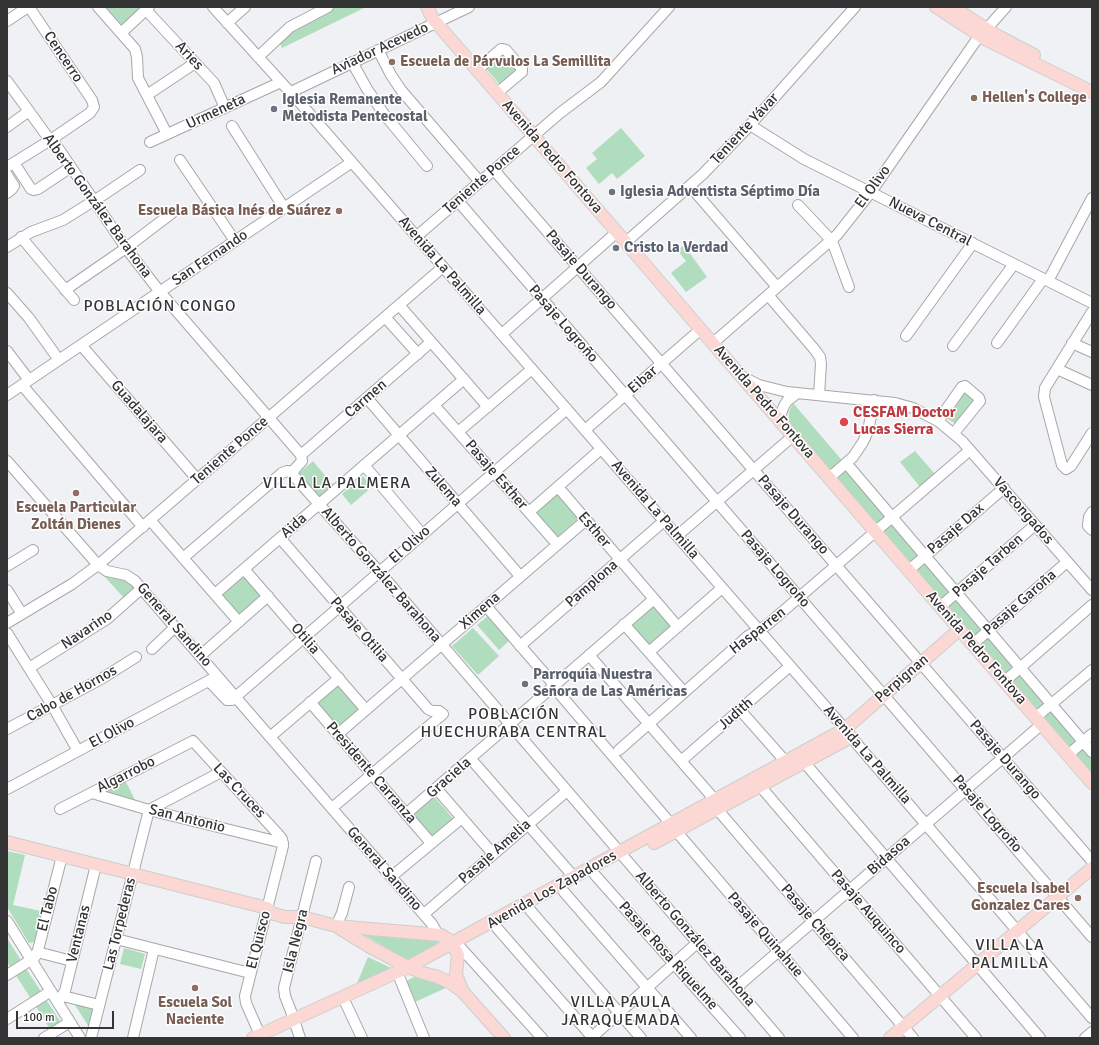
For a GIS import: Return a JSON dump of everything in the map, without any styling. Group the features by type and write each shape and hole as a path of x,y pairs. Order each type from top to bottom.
{"main road":[{"name":"Avenida Pedro Fontova","path":"427,7 436,23 941,606 1092,783"},
{"path":"936,7 1092,92"},
{"path":"953,7 983,32 1003,38 1092,84"},
{"name":"Perpignan","path":"848,733 884,695 960,629"},
{"name":"Avenida Los Zapadores","path":"457,947 574,877 623,855 716,805 786,762 848,733"},
{"name":"Avenida Los Zapadores","path":"716,805 760,786 804,762 848,733"},
{"path":"7,842 267,908 273,914 285,917 302,918 336,926 357,933 413,969 444,979 463,992 504,1038"},
{"name":"Avenida Los Zapadores","path":"295,1023 413,969 497,928 595,875 623,855"},
{"path":"890,1038 1092,868"},
{"path":"357,933 438,934"},
{"name":"General Sandino","path":"438,934 457,947"},
{"path":"457,947 458,955 456,974 463,992"},
{"name":"Avenida Los Zapadores","path":"261,1037 346,1004 400,979 413,969"}],"street":[{"path":"7,21 28,7"},
{"name":"Cencerro","path":"28,7 92,100 94,107 90,113 52,140"},
{"path":"98,7 135,49 137,56 138,78 167,134"},
{"name":"Avenida La Palmilla","path":"212,7 290,92 417,236 848,733 1092,1018"},
{"path":"228,23 245,7"},
{"path":"258,57 286,31 312,11 328,7"},
{"name":"Aviador Acevedo","path":"290,92 469,7"},
{"name":"Teniente Ponce","path":"417,236 569,105 600,82 669,7"},
{"name":"Teniente Yávar","path":"626,242 703,174 750,125 855,7"},
{"name":"El Olivo","path":"713,343 832,241 844,228 983,32 1006,7"},
{"path":"121,33 147,8"},
{"name":"Aries","path":"147,8 214,83 225,108"},
{"path":"477,70 501,49 506,50 522,69 522,72 497,93"},
{"path":"378,50 401,90 480,182"},
{"path":"147,95 196,62"},
{"path":"352,62 366,89 384,114 427,166"},
{"name":"Alberto González Barahona","path":"7,82 47,136 52,140 126,248 160,292 301,456"},
{"name":"Urmeneta","path":"150,142 281,82"},
{"path":"7,127 29,111"},
{"name":"Nueva Central","path":"750,125 792,152 1092,303"},
{"path":"232,126 284,208"},
{"path":"52,140 10,165 34,190 38,190 71,167"},
{"path":"180,160 235,241"},
{"name":"San Fernando","path":"7,395 352,162"},
{"path":"7,247 36,229 63,220 140,170"},
{"name":"Pasaje Durango","path":"494,170 1092,861"},
{"path":"7,175 14,186 7,193"},
{"path":"690,186 777,287"},
{"path":"997,343 1045,280 1092,198"},
{"name":"Pasaje Logroño","path":"458,201 1092,937"},
{"path":"798,205 832,241 849,287"},
{"path":"65,290 126,248 172,213"},
{"path":"502,334 617,232"},
{"path":"21,237 74,300"},
{"path":"906,336 973,243"},
{"path":"953,346 1014,264"},
{"name":"Teniente Ponce","path":"7,623 72,584 98,566 443,267"},
{"path":"7,293 32,323 59,360"},
{"path":"768,295 818,353 821,364 818,395"},
{"path":"399,305 488,407"},
{"path":"1092,312 1045,388 1044,397 1062,464 1066,469 1071,466 1092,433"},
{"path":"385,317 418,354"},
{"name":"Eibar","path":"585,430 701,329"},
{"name":"Carmen","path":"301,456 431,342"},
{"path":"1072,343 1092,352"},
{"name":"Guadalajara","path":"81,345 198,479"},
{"path":"7,351 25,382 146,523 183,558 239,622"},
{"path":"458,432 532,369"},
{"path":"1057,369 1092,385"},
{"name":"Vascongados","path":"741,376 769,388 796,394 874,400 905,406 938,421 954,433 970,450 1092,590"},
{"name":"Aida","path":"215,594 464,379"},
{"path":"938,421 962,387 965,386 979,398 980,401 954,433"},
{"path":"781,421 780,416 784,406 787,401 796,394"},
{"name":"Zulema","path":"366,398 520,576"},
{"path":"830,478 846,463 863,442 868,431 874,400"},
{"name":"Pasaje Esther","path":"434,405 557,544"},
{"name":"El Olivo","path":"236,697 567,409"},
{"path":"677,536 793,436"},
{"path":"529,512 601,449"},
{"name":"Hasparren","path":"619,750 748,636 767,625 970,450"},
{"path":"183,558 282,473 288,471 293,472 302,463 301,456"},
{"name":"General Sandino","path":"7,461 98,566 129,576 142,588 200,656 214,678 236,697 424,914 434,926 438,934"},
{"name":"Avenida Pedro Fontova","path":"846,463 1092,752"},
{"path":"364,466 422,534"},
{"name":"Alberto González Barahona","path":"293,472 293,475 379,572 779,1038"},
{"name":"Esther","path":"558,487 678,627"},
{"name":"Pasaje Dax","path":"909,570 1004,488"},
{"path":"1090,528 1089,517 1092,512"},
{"name":"Ximena","path":"338,734 586,520"},
{"name":"Pamplona","path":"520,646 664,521"},
{"name":"Pasaje Tarben","path":"941,606 1035,525"},
{"name":"Pasaje Otilia","path":"280,538 428,709 432,711 439,711 443,714 372,774"},
{"path":"7,566 33,550"},
{"name":"Pasaje Garoña","path":"973,644 1067,562"},
{"name":"Otilia","path":"244,569 366,710"},
{"name":"Navarino","path":"29,668 107,619 142,588"},
{"path":"649,652 722,588"},
{"path":"7,590 22,614"},
{"path":"200,656 268,596"},
{"name":"Graciela","path":"406,814 654,599"},
{"name":"Pasaje Quinahue","path":"486,606 853,1038"},
{"path":"1005,681 1092,606"},
{"path":"624,624 684,692"},
{"path":"152,649 175,627"},
{"path":"7,633 52,705 78,751"},
{"name":"Pasaje Chépica","path":"589,655 681,761 813,921 913,1038"},
{"name":"Cabo de Hornos","path":"8,728 101,679 136,657"},
{"name":"Judith","path":"681,761 790,666"},
{"name":"Bidasoa","path":"736,988 1003,758 1039,721 1052,704 1092,670"},
{"name":"El Olivo","path":"7,789 214,678"},
{"path":"270,737 339,678"},
{"name":"Presidente Carranza","path":"310,702 431,844"},
{"path":"740,710 786,762"},
{"path":"1068,755 1092,734"},
{"name":"Las Cruces","path":"193,741 278,834 283,843"},
{"name":"Algarrobo","path":"60,809 193,741"},
{"path":"470,758 574,877"},
{"path":"804,762 1040,1038"},
{"path":"149,810 221,772"},
{"path":"332,808 372,774"},
{"name":"Pasaje Auquinco","path":"760,786 976,1038"},
{"path":"436,788 493,854"},
{"name":"Pasaje Amelia","path":"424,914 567,791"},
{"name":"San Antonio","path":"92,793 149,810 283,843"},
{"name":"Las Torpederas","path":"91,1038 149,810"},
{"path":"391,877 462,818"},
{"name":"El Quisco","path":"261,1037 245,1000 245,993 283,843"},
{"name":"El Tabo","path":"34,956 62,856"},
{"name":"Isla Negra","path":"300,1038 284,991 316,861"},
{"name":"Ventanas","path":"61,999 72,962 96,865"},
{"name":"Pasaje Rosa Riquelme","path":"595,875 675,963 740,1038"},
{"path":"336,926 342,913 349,887"},
{"path":"564,892 691,1038"},
{"path":"530,910 641,1038"},
{"path":"7,921 10,932 34,956 51,991 61,999 99,1005"},
{"path":"497,928 592,1038 697,942"},
{"path":"116,940 250,973"},
{"path":"457,947 542,1038"},
{"path":"133,1038 154,949"},
{"path":"7,975 34,956 72,962"},
{"path":"400,979 424,1038"},
{"path":"7,1019 51,991"},
{"path":"61,999 70,1022 80,1038"},
{"path":"346,1004 362,1038"},
{"path":"416,1021 432,1038"},
{"path":"44,1038 70,1022"},
{"path":"1085,1038 1092,1032"}],"green space":[{"path":"106,7 142,7 122,25"},
{"path":"335,7 366,7 282,48 279,41 296,27"},
{"path":"504,52 519,70 501,86 485,67"},
{"path":"621,128 645,156 617,179 612,173 599,184 586,168 597,159 592,153"},
{"path":"684,245 707,277 686,292 671,273 686,261 677,250"},
{"path":"966,391 978,401 956,424 946,418"},
{"path":"793,403 1092,753 1092,779 788,423 789,412"},
{"path":"915,451 935,474 920,487 900,462"},
{"path":"313,461 333,485 320,498 298,474"},
{"path":"363,476 372,487 351,505 342,494"},
{"path":"558,493 580,517 556,538 535,514"},
{"path":"102,574 127,579 137,588 125,599"},
{"path":"245,575 264,597 241,617 221,595"},
{"path":"654,603 675,628 651,648 630,624"},
{"path":"489,615 510,640 499,650 477,625"},
{"path":"473,628 499,656 478,675 452,646"},
{"path":"338,683 360,708 337,728 315,702"},
{"path":"125,780 136,802 101,793"},
{"path":"434,796 455,821 432,841 410,816"},
{"path":"7,851 25,855 13,905 41,911 35,942 29,943 7,907"},
{"path":"359,932 436,939 439,946 409,961"},
{"path":"7,938 22,962 11,968 7,962"},
{"path":"124,948 145,954 141,969 120,964"},
{"path":"368,957 391,968 355,988"},
{"path":"25,967 40,990 40,993 31,999 15,974"},
{"path":"414,977 439,979 448,987 415,1002 405,982"},
{"path":"44,1000 47,1001 62,1024 51,1031 35,1005"},
{"path":"73,1002 93,1007 89,1027"}],"place":[{"name":"Escuela de Párvulos La Semillita","path":"392,62"},
{"name":"Hellen's College","path":"974,98"},
{"name":"Iglesia Remanente Metodista Pentecostal","path":"274,109"},
{"name":"Iglesia Adventista Séptimo Día","path":"612,192"},
{"name":"Escuela Básica Inés de Suárez","path":"339,211"},
{"name":"Cristo la Verdad","path":"616,248"},
{"name":"CESFAM Doctor Lucas Sierra","path":"844,422"},
{"name":"Escuela Particular Zoltán Dienes","path":"76,493"},
{"name":"Parroquia Nuestra Señora de Las Américas","path":"525,684"},
{"name":"Escuela Isabel Gonzalez Cares","path":"1078,898"},
{"name":"Escuela Sol Naciente","path":"195,988"}],"district":[{"name":"POBLACIÓN CONGO","path":"160,307"},
{"name":"VILLA LA PALMERA","path":"337,484"},
{"name":"POBLACIÓN HUECHURABA CENTRAL","path":"514,724"},
{"name":"VILLA LA PALMILLA","path":"1010,955"},
{"name":"VILLA PAULA JARAQUEMADA","path":"621,1012"}]}
